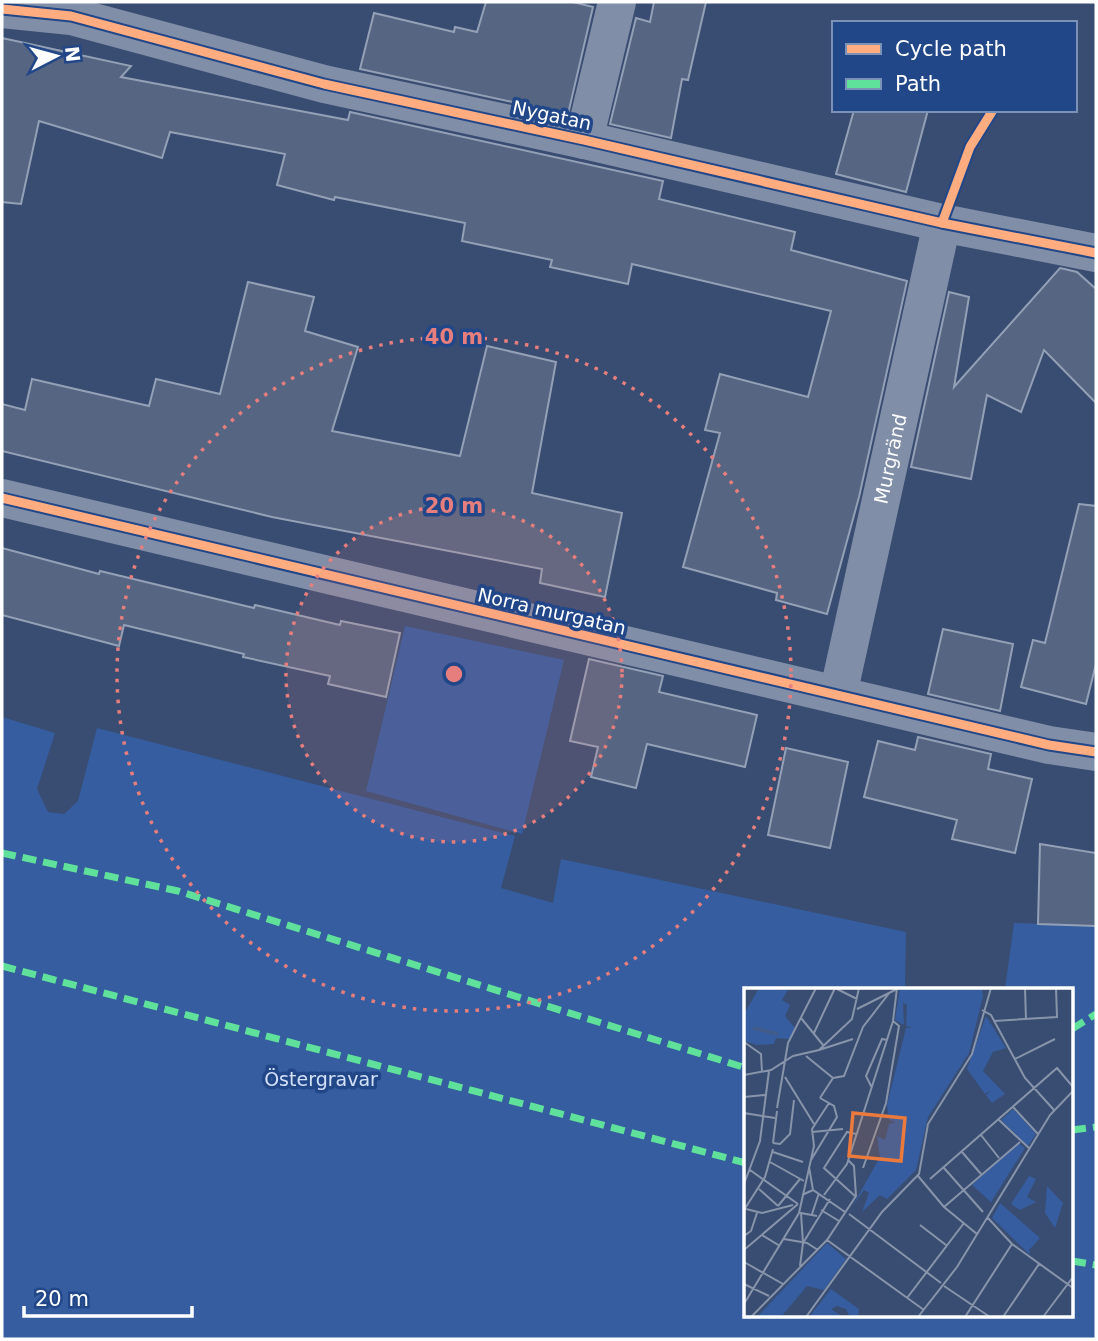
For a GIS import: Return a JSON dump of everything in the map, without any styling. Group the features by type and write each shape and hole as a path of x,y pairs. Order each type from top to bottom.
{"street":[{"path":"584,140 617,2"},
{"name":"Nygatan","path":"2,9 74,9 324,84 584,140 942,223 1096,253"},
{"name":"Murgränd","path":"838,695 942,223"},
{"name":"Norra murgatan","path":"2,498 1049,745 1096,752"}],"green space":[{"path":"405,626 564,660 522,834 366,791"},
{"name":"Östergravar","path":"2,717 55,733 37,789 48,812 64,814 78,801 97,728 515,836 501,888 553,903 561,859 906,932 906,988 744,988 744,1316 1074,1316 1074,988 1005,988 1014,923 1096,926 1096,1339 2,1339"}],"building":[{"path":"486,2 573,2 593,7 568,114 360,69 374,13 454,32 455,27 477,32"},
{"path":"654,2 706,2 688,80 682,79 671,138 610,124 636,18 650,22"},
{"path":"2,38 131,66 121,77 348,120 350,112 663,181 659,199 795,232 791,250 907,281 859,497 827,614 776,600 777,593 683,567 720,433 705,430 720,374 808,397 831,311 632,264 628,284 550,267 552,260 462,241 465,223 335,197 334,200 277,185 285,154 170,132 162,158 39,121 21,204 2,202"},
{"path":"853,112 927,112 906,192 836,174"},
{"path":"1060,268 1077,272 1096,289 1096,403 1044,350 1021,412 987,395 971,479 911,467 949,292 969,297 954,387"},
{"path":"248,282 314,297 305,331 358,347 332,431 460,456 487,346 556,362 532,493 622,513 605,597 540,583 542,569 272,517 2,451 2,404 25,410 32,379 149,406 156,379 220,394"},
{"path":"1079,504 1096,506 1096,664 1086,704 1021,687 1033,640 1045,643"},
{"path":"2,548 99,574 100,571 254,608 255,605 340,625 341,621 400,633 386,697 328,684 330,676 243,657 244,654 124,625 119,646 2,615"},
{"path":"943,629 1013,644 1000,711 928,694"},
{"path":"589,659 663,676 659,692 757,715 745,767 647,744 636,788 591,777 598,747 570,741"},
{"path":"918,737 991,754 988,769 1032,779 1015,853 952,839 957,820 864,797 878,741 915,750"},
{"path":"786,748 848,762 830,848 768,835"},
{"path":"1040,844 1096,853 1096,926 1038,924"}],"marked path":[{"path":"2,853 178,891 744,1067"},
{"path":"2,966 744,1162"},
{"path":"1074,1028 1096,1014"},
{"path":"1074,1130 1096,1127"},
{"path":"1074,1261 1096,1265"}],"cycle path":[{"path":"2,9 71,16 324,84 584,140 942,223 1096,253"},
{"path":"942,223 970,147 992,112"},
{"path":"2,498 1049,745 1096,752"}]}
